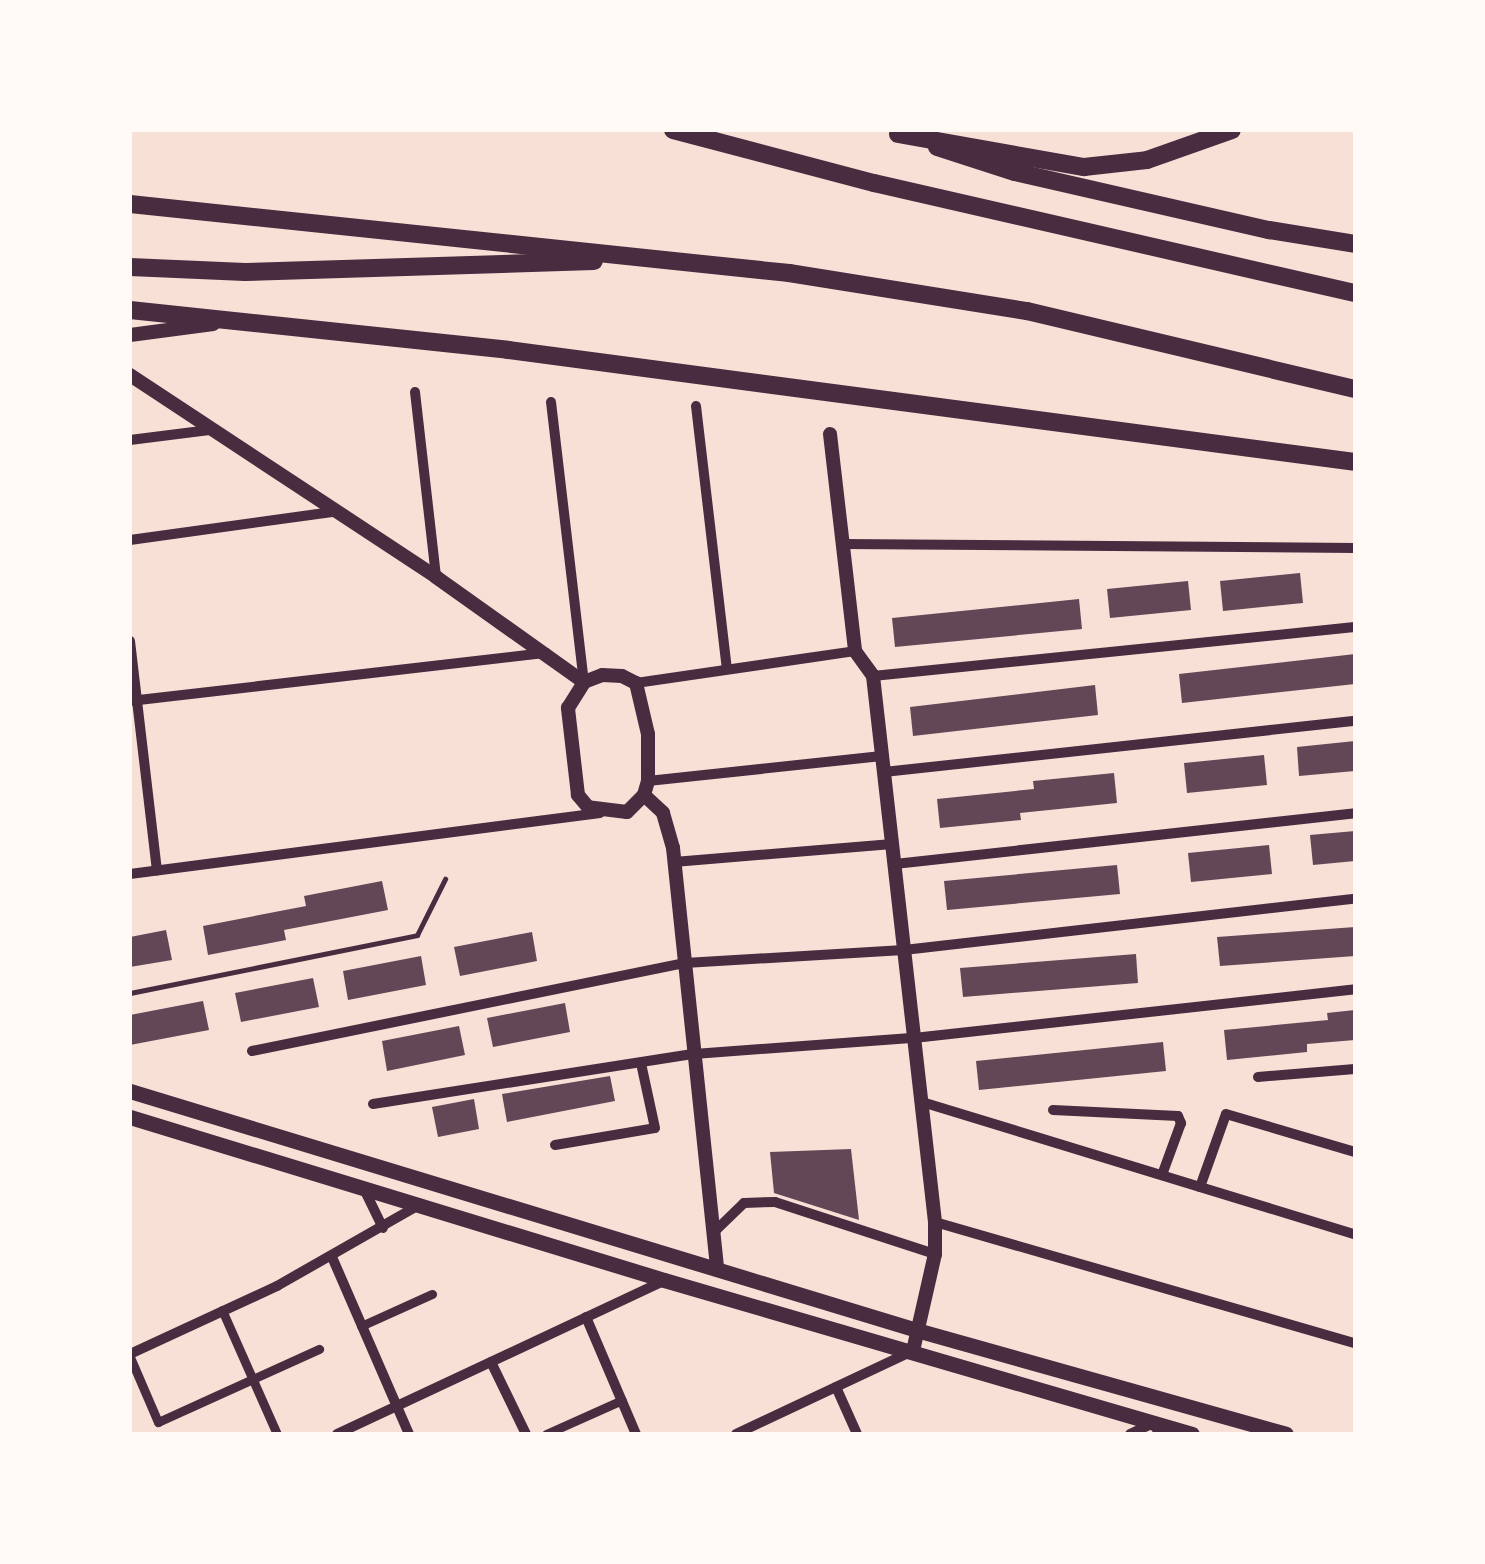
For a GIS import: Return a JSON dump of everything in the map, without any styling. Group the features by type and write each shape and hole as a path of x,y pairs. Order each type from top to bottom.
{"main road":[{"path":"673,130 893,187 1355,292"},
{"path":"892,132 1084,167 1147,160 1232,130"},
{"path":"892,132 1015,172 1269,230 1355,244"},
{"path":"130,204 789,273 1027,311 1355,389"},
{"path":"130,267 246,272 379,270 652,258"},
{"path":"130,310 752,381 1355,462"},
{"path":"130,1091 920,1331 1286,1434"},
{"path":"130,1117 664,1280 913,1351 1157,1429 1192,1434"}],"street":[{"path":"130,335 237,321"},
{"path":"130,375 548,653 584,682"},
{"path":"414,392 436,578"},
{"path":"551,402 584,682"},
{"path":"696,406 726,668"},
{"path":"130,440 209,430"},
{"path":"743,1432 913,1351 935,1254 935,1222 873,676 855,652 830,434"},
{"path":"130,540 332,512"},
{"path":"843,544 1355,548"},
{"path":"873,676 1355,626"},
{"path":"130,641 134,701 157,870"},
{"path":"604,812 588,807 578,795 568,708 584,682 602,675 622,676 636,683 855,652"},
{"path":"134,701 548,653"},
{"path":"130,874 627,812 646,788 648,734 636,683"},
{"path":"884,772 1355,722"},
{"path":"646,788 882,756"},
{"path":"646,788 664,812 674,862 717,1268"},
{"path":"894,864 1355,813"},
{"path":"674,862 892,844"},
{"path":"252,1051 685,963 904,950 1355,899"},
{"path":"373,1104 694,1054 914,1038 1355,989"},
{"path":"555,1144 655,1128 641,1063"},
{"path":"1258,1077 1355,1069"},
{"path":"922,1102 1355,1234"},
{"path":"1053,1110 1178,1116 1181,1123 1162,1175"},
{"path":"1200,1187 1226,1114 1355,1152"},
{"path":"361,1186 374,1203 383,1228"},
{"path":"713,1232 744,1204 774,1202 935,1254"},
{"path":"319,1349 158,1422 130,1356 332,1257 422,1204"},
{"path":"935,1222 1355,1344"},
{"path":"332,1257 409,1434"},
{"path":"336,1434 664,1280"},
{"path":"361,1326 432,1294"},
{"path":"222,1310 278,1434"},
{"path":"586,1318 636,1434"},
{"path":"492,1362 526,1434"},
{"path":"836,1387 856,1434"},
{"path":"546,1434 622,1400"},
{"path":"1130,1434 1157,1429"}],"lane":[{"path":"130,993 417,935 445,880"}],"building":[{"path":"1300,573 1303,603 1223,611 1220,581"},
{"path":"1188,581 1191,610 1110,618 1107,589"},
{"path":"1079,599 1082,629 895,647 892,618"},
{"path":"1355,654 1355,684 1182,703 1179,674"},
{"path":"1095,685 1098,715 913,736 910,707"},
{"path":"1355,741 1355,771 1299,776 1297,747"},
{"path":"1264,755 1267,785 1187,793 1184,763"},
{"path":"1114,773 1117,803 1020,813 1021,820 940,828 937,799 1034,789 1033,781"},
{"path":"1355,831 1355,861 1313,865 1310,835"},
{"path":"1269,845 1272,874 1191,882 1188,853"},
{"path":"1117,865 1120,894 947,910 944,881"},
{"path":"382,881 388,910 284,930 286,940 208,955 203,926 306,906 304,896"},
{"path":"1355,927 1355,956 1220,966 1217,937"},
{"path":"166,930 172,960 130,967 130,937"},
{"path":"532,932 537,961 460,976 454,947"},
{"path":"1136,954 1138,983 963,997 960,968"},
{"path":"421,956 426,985 348,1000 343,971"},
{"path":"313,978 319,1007 241,1022 235,993"},
{"path":"203,1001 209,1030 130,1045 130,1015"},
{"path":"565,1003 570,1032 493,1047 487,1018"},
{"path":"1355,1010 1355,1040 1307,1044 1307,1052 1227,1060 1224,1030 1328,1020 1327,1013"},
{"path":"459,1026 465,1055 387,1071 382,1041"},
{"path":"1163,1042 1166,1071 979,1090 976,1061"},
{"path":"610,1076 615,1101 507,1122 502,1094"},
{"path":"474,1099 479,1129 438,1137 432,1107"},
{"path":"851,1149 859,1220 774,1193 770,1152"}]}
